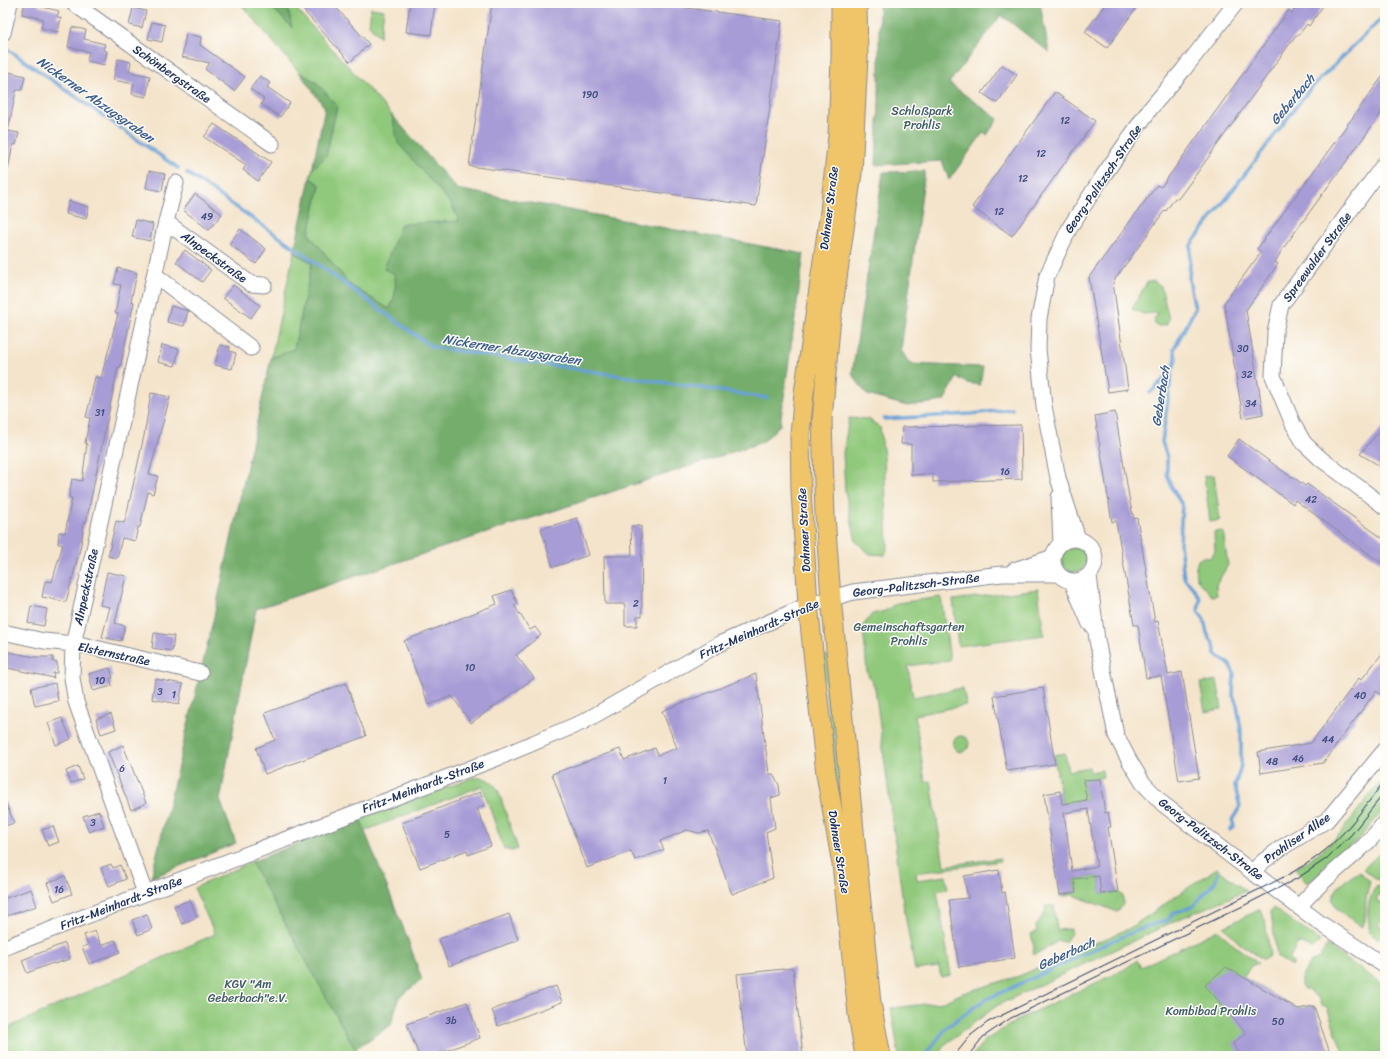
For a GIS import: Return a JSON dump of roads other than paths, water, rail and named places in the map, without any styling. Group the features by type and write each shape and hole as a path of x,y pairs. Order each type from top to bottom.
{"main road":[{"name":"Dohnaer Straße","path":"841,3 842,58 838,136 830,212 804,393 800,434 801,491 808,605 826,774 842,864 858,1014 865,1056"},
{"name":"Dohnaer Straße","path":"857,3 858,58 852,173 830,327 822,420 825,516 831,598 871,1002 881,1056"}],"street":[{"path":"3,33 10,3"},
{"name":"Schönbergstraße","path":"73,3 272,144"},
{"name":"Georg-Palitzsch-Straße","path":"1236,3 1184,69 1150,109 1103,176 1070,227 1047,276 1039,319 1038,349 1044,406 1058,478 1078,539 1088,544 1094,554 1094,568 1089,576 1097,640 1116,735 1143,783 1163,804 1254,871 1299,907 1385,966"},
{"name":"Spreewalder Straße","path":"1385,163 1281,305 1275,332 1273,376 1293,424 1304,443 1321,459 1385,507"},
{"name":"Alnpeckstraße","path":"145,893 76,702 72,678 73,645 166,222 176,183"},
{"name":"Alnpeckstraße","path":"166,222 251,284 264,285"},
{"path":"155,275 251,348"},
{"name":"Georg-Palitzsch-Straße","path":"1058,478 1061,543"},
{"path":"1058,574 1054,569 1053,557 1056,548 1061,543 1068,540 1078,539"},
{"name":"Georg-Palitzsch-Straße","path":"1002,574 1053,557"},
{"name":"Georg-Palitzsch-Straße","path":"831,598 861,591 1002,574 1058,574 1064,579 1072,582 1097,640"},
{"path":"1072,582 1078,582 1089,576"},
{"name":"Fritz-Meinhardt-Straße","path":"3,948 500,757 583,722 719,644 808,605 831,598"},
{"name":"Elsternstraße","path":"3,632 44,641 83,645 200,673"},
{"name":"Prohliser Allee","path":"1254,871 1261,862 1281,848 1328,820 1385,750"},
{"path":"1299,907 1312,890 1376,835 1385,822"}],"waterway":[{"name":"Geberbach","path":"1230,830 1234,826 1232,820 1240,807 1235,786 1241,765 1241,730 1237,705 1233,695 1234,673 1229,664 1215,654 1214,644 1208,636 1204,619 1198,611 1200,599 1194,589 1184,578 1180,544 1182,505 1172,488 1167,474 1167,457 1162,442 1172,371 1176,359 1174,349 1195,309 1189,279 1191,245 1309,90 1383,17 1385,12"},
{"name":"Nickerner Abzugsgraben","path":"3,46 178,168"},
{"name":"Nickerner Abzugsgraben","path":"187,173 301,252 432,347 767,398"},
{"path":"1150,393 1172,371"},
{"path":"884,419 971,414 1012,409"},
{"name":"Geberbach","path":"924,1056 948,1026 983,1001 1114,940 1148,926 1168,920 1173,914 1193,906 1215,882 1218,873"}],"tram line":[{"path":"954,1056 971,1035 988,1022 1270,884 1317,857 1341,836 1385,780"},
{"path":"968,1056 983,1037 1011,1018 1298,878 1326,859 1351,835 1385,792"}],"park label":[{"name":"Schloßpark Prohlis","path":"922,118"},
{"name":"Gemeinschaftsgarten Prohlis","path":"909,634"},
{"name":"KGV \"Am Geberbach\"e.V.","path":"248,991"},
{"name":"Kombibad Prohlis","path":"1211,1011"}]}
